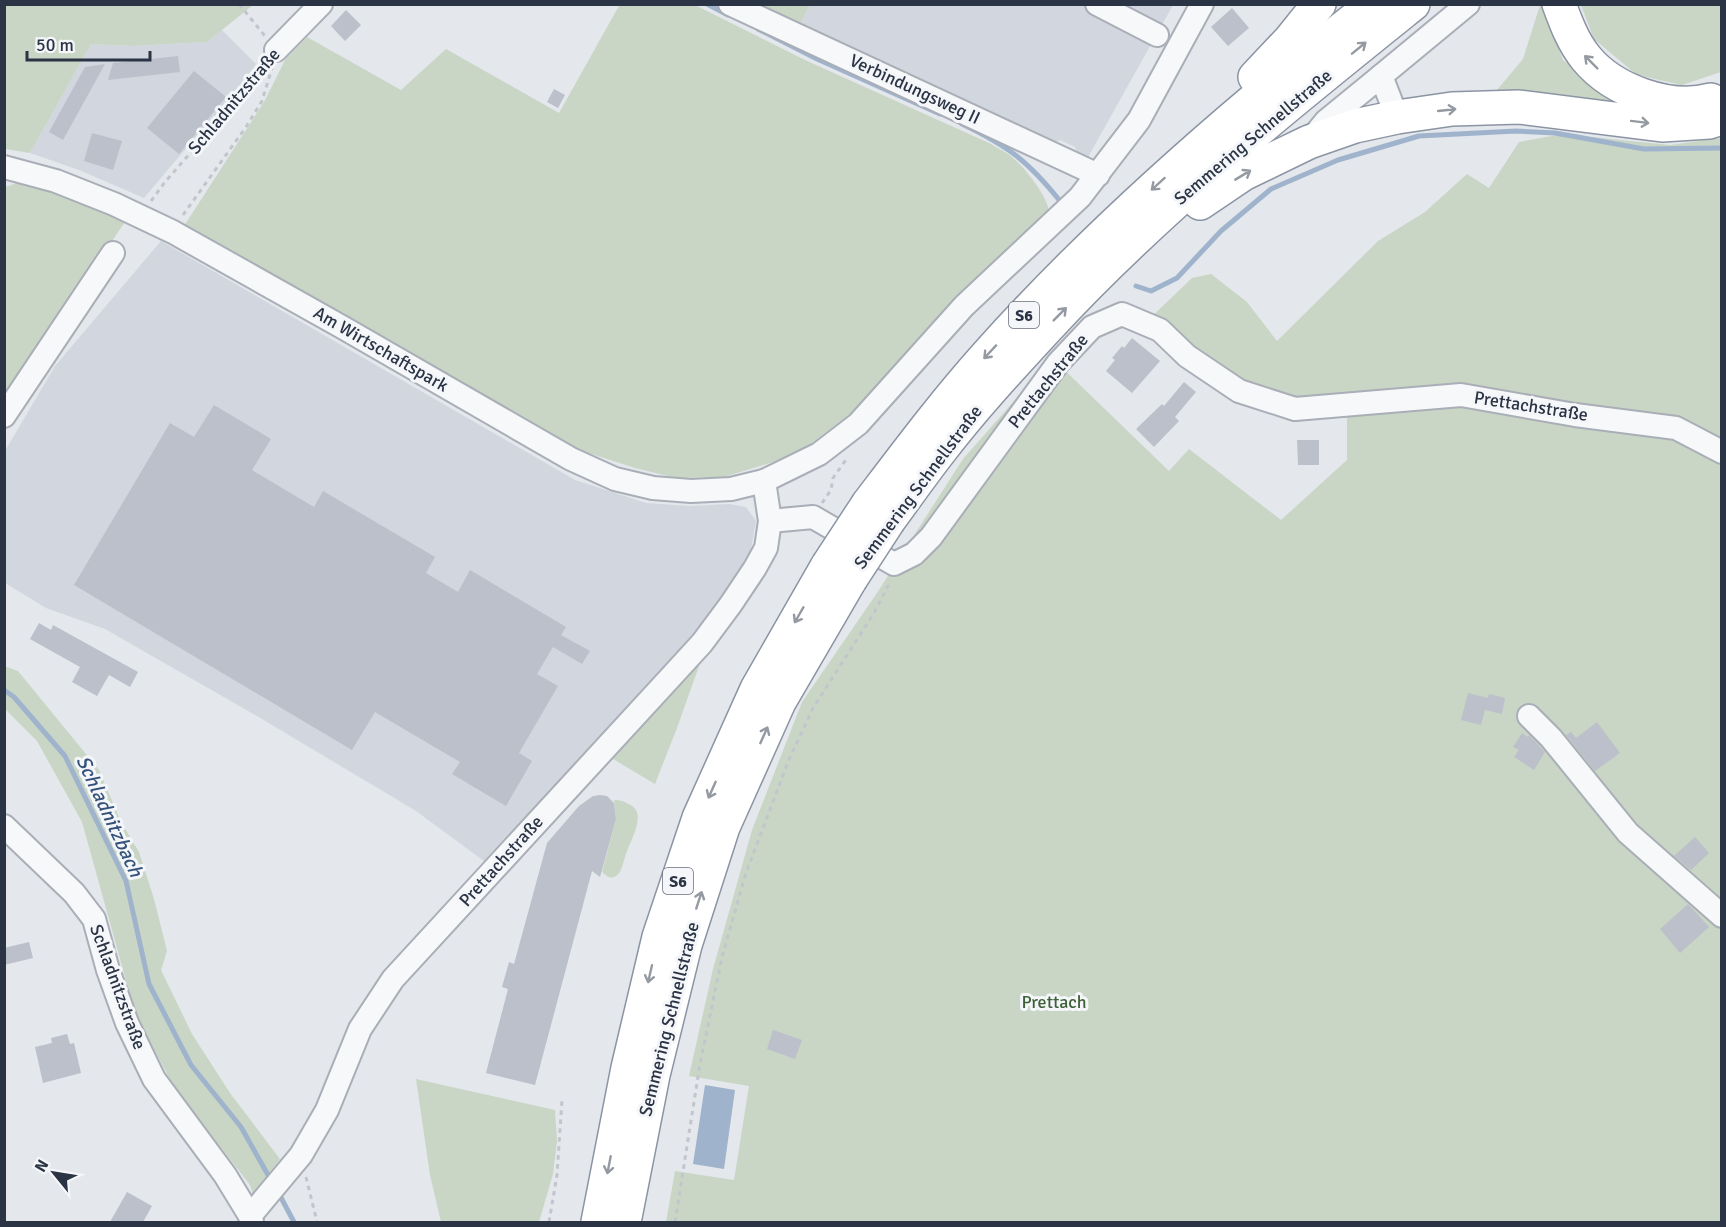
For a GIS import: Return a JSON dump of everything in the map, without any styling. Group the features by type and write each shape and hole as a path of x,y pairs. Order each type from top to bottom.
{"highway":[{"path":"1202,145 1240,92 1290,40 1319,4"},
{"name":"Semmering Schnellstraße","path":"598,1222 628,1068 659,937 699,818 757,688 839,572 878,512 921,434 994,348 1083,255 1202,145 1257,97 1373,4"},
{"name":"Semmering Schnellstraße","path":"878,512 940,451 1048,326 1154,221 1270,120 1413,4"},
{"path":"1559,4 1568,29 1586,58 1613,82 1642,95 1671,102 1701,103 1722,98"},
{"path":"1154,221 1199,204 1244,174 1309,142 1355,126 1396,117 1452,109 1519,107 1662,125 1709,122 1722,118"},
{"name":"Semmering Schnellstraße","path":"624,1222 653,1075 685,945 723,827 839,572"}],"street":[{"name":"Schladnitzstraße","path":"274,52 321,4"},
{"name":"Verbindungsweg II","path":"730,4 1098,175"},
{"path":"1096,4 1157,35"},
{"path":"764,481 819,454 858,424 964,306 1060,217 1098,175 1139,120 1202,4"},
{"path":"1309,142 1326,121 1468,4"},
{"path":"1381,76 1396,117"},
{"name":"Am Wirtschaftspark","path":"4,167 56,181 114,204 173,232 571,459 615,479 653,489 691,491 731,489 764,481"},
{"path":"4,416 113,253"},
{"name":"Prettachstraße","path":"894,564 914,554 931,537 1058,363 1092,327 1122,314 1160,330 1187,356 1239,392 1295,409 1461,395 1575,415 1676,428 1722,452"},
{"name":"Prettachstraße","path":"254,1214 294,1164 327,1110 360,1029 393,979 702,643 731,604 766,548 770,521 764,481"},
{"path":"770,521 813,517 894,564"},
{"path":"1529,716 1551,738 1628,833 1722,916"},
{"name":"Schladnitzstraße","path":"4,825 74,893 94,919 127,1023 154,1079 254,1214"}],"path":[{"path":"173,232 262,101 273,65 274,52 239,4"},
{"name":"Schladnitzstraße","path":"151,201 274,52"},
{"path":"813,517 831,490 833,478 852,452"},
{"path":"675,1222 700,1064 722,957 746,873 788,762 813,708 874,613 888,586 894,564"},
{"path":"549,1222 557,1175 562,1100"},
{"path":"294,1164 317,1222"}],"shaded area":[{"path":"810,5 1173,5 1087,159 1077,154 1075,147 1060,140 1049,146 797,30"},
{"path":"222,30 256,64 242,85 144,198 79,170 30,153 91,44 133,46 207,42"},
{"path":"161,241 575,480 646,503 689,506 729,504 746,507 756,521 751,549 731,587 685,643 488,864 416,811 257,716 105,629 46,608 5,583 5,451 55,366"}],"green space":[{"path":"620,4 695,5 805,60 989,143 1019,163 1035,183 1047,205 1049,211 1023,234 928,331 863,404 796,455 724,477 676,478 579,450 184,226 264,102 285,60 307,37 401,90 446,49 559,113"},
{"path":"4,5 253,5 207,42 133,46 91,44 30,153 5,149"},
{"path":"738,5 810,5 797,30"},
{"path":"1540,5 1542,5 1563,60 1622,107 1564,96 1497,90 1523,59"},
{"path":"1581,5 1721,5 1721,72 1682,85 1637,75 1594,39"},
{"name":"Prettach","path":"1563,134 1670,145 1721,138 1721,1222 666,1222 675,1171 734,1180 749,1086 689,1076 713,969 752,830 802,702 877,593 963,459 1052,358 1169,471 1189,449 1281,520 1347,460 1347,406 1239,391 1145,323 1192,278 1211,274 1247,302 1277,341 1378,241 1425,212 1467,174 1489,188 1519,142"},
{"path":"17,183 84,201 124,223 5,405 5,187"},
{"path":"696,663 699,666 655,784 613,759"},
{"path":"4,666 18,671 99,770 121,822 139,852 167,951 161,970 192,1034 230,1093 280,1159 253,1194 250,1185 174,1087 135,1013 82,822 37,741 5,709"},
{"path":"614,800 632,806 638,816 636,830 621,868 616,876 611,877 602,872 616,819"},
{"path":"416,1079 555,1110 557,1141 553,1174 539,1222 441,1222 430,1175"}],"water":[{"path":"705,1085 735,1090 724,1169 693,1164"}],"building":[{"path":"1232,8 1249,28 1228,46 1211,27"},
{"path":"346,10 361,25 345,41 331,26"},
{"path":"178,56 180,72 108,80 113,63"},
{"path":"105,64 63,140 49,132 85,67"},
{"path":"194,71 226,97 179,154 147,128"},
{"path":"554,89 565,95 558,108 547,102"},
{"path":"92,133 122,141 113,170 84,161"},
{"path":"1132,338 1160,361 1132,393 1106,371 1115,360 1112,358"},
{"path":"1184,382 1196,392 1175,417 1179,421 1154,447 1136,429 1162,404 1164,406"},
{"path":"214,405 271,439 252,470 314,507 323,491 435,557 426,573 458,592 470,570 566,627 561,635 590,651 582,664 553,647 537,674 558,686 519,753 532,761 506,806 452,774 460,762 375,712 352,750 74,585 170,423 194,437"},
{"path":"1297,440 1319,440 1319,465 1298,465"},
{"path":"39,623 51,630 53,625 138,672 130,687 109,675 97,696 72,682 80,667 30,639"},
{"path":"1468,693 1488,698 1489,694 1505,698 1502,714 1485,710 1481,725 1461,720"},
{"path":"1597,722 1620,753 1595,771 1566,735 1571,732 1576,738"},
{"path":"1522,733 1528,737 1529,735 1545,752 1534,770 1514,757 1519,750 1513,747"},
{"path":"593,796 607,796 614,803 616,819 600,877 592,871 535,1085 486,1073 508,989 502,987 509,962 514,964 547,843 579,806"},
{"path":"1695,837 1709,853 1691,870 1674,856"},
{"path":"1688,904 1709,927 1680,953 1660,929"},
{"path":"29,942 33,958 4,965 4,948"},
{"path":"773,1030 802,1040 795,1059 767,1049"},
{"path":"67,1034 70,1044 74,1043 81,1073 43,1083 35,1047 52,1043 51,1038"},
{"path":"127,1192 152,1206 143,1222 110,1222"}],"waterway":[{"path":"707,4 728,15"},
{"path":"758,29 817,59 940,114"},
{"path":"962,124 1005,147 1038,175 1060,201"},
{"path":"1136,286 1151,291 1177,278 1221,231 1271,189 1338,160 1419,136 1516,131 1555,133 1644,149 1722,148"},
{"name":"Schladnitzbach","path":"4,690 14,697 65,756 126,881 149,984 191,1065 241,1127 272,1182"},
{"name":"Schladnitzbach","path":"278,1192 294,1222"}]}
